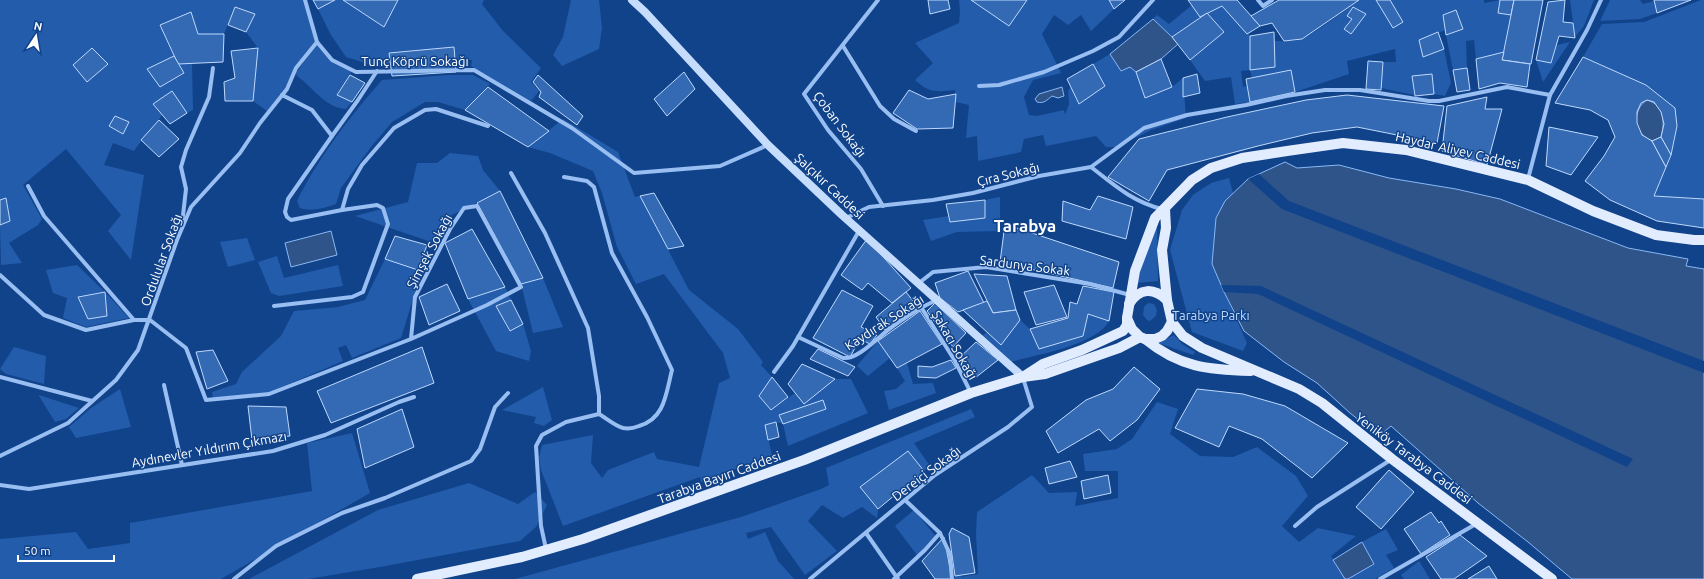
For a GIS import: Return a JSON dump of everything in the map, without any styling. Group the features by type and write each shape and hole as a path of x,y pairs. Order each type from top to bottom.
{"main road":[{"name":"Şalçıkır Caddesi","path":"632,0 645,12 768,145 846,218 1023,377"},
{"name":"Haydar Aliyev Caddesi","path":"1130,299 1135,271 1155,218 1192,180 1211,168 1242,158 1343,143 1406,150 1528,180 1593,211 1656,235 1704,240"},
{"path":"1165,209 1166,228 1162,250 1167,300 1172,322 1183,336 1194,344 1229,358 1253,371"},
{"path":"1167,300 1161,294 1148,290 1130,299 1127,318 1132,329 1161,352 1205,369 1253,371"},
{"name":"Tarabya Bayırı Caddesi","path":"1023,377 1043,364 1082,350 1123,330 1127,325 1127,318"},
{"path":"1142,338 1155,339 1162,336 1168,331 1172,322"},
{"name":"Tarabya Bayırı Caddesi","path":"417,579 445,576 522,558 547,550 769,473 972,393 1023,377 1044,374 1119,348 1142,338"},
{"name":"Yeniköy Tarabya Caddesi","path":"1253,371 1293,386 1322,404 1392,459 1552,579"}],"street":[{"name":"Tunç Köprü Sokağı","path":"305,0 318,42 332,60 356,72 474,70 572,128 634,173 720,166 768,145"},
{"name":"Çoban Sokağı","path":"878,0 804,94 828,130 861,169 883,206"},
{"path":"979,86 999,85 1044,72 1093,51 1120,37 1153,0"},
{"path":"1258,0 1263,6 1272,0"},
{"path":"1528,180 1550,95 1587,30 1601,0"},
{"name":"Ordulular Sokağı","path":"0,456 68,423 116,380 138,350 191,207 240,152 287,88 296,68 318,42"},
{"path":"843,46 880,106 894,119 916,131"},
{"path":"182,228 186,189 181,167 186,150 209,97 213,68"},
{"path":"274,306 352,297 363,292 388,224 383,208 377,205 291,220 287,217 285,212 288,199 377,71"},
{"path":"1165,209 1150,206 1132,198 1091,167 1144,128 1187,115 1246,105 1286,96 1341,89 1439,100 1507,87 1550,95"},
{"path":"282,95 312,110 332,136"},
{"path":"342,210 348,189 362,165 394,128 425,110 436,109 488,126"},
{"name":"Çıra Sokağı","path":"846,218 869,207 933,200 973,193 1039,176 1091,167"},
{"path":"511,173 545,233 588,328 599,396 599,414"},
{"path":"547,550 541,526 536,446 542,435 566,422 599,414 623,428 634,428 645,425 654,419 660,412 672,370 647,317 612,253 594,187 587,181 564,177"},
{"path":"28,186 44,216 134,320"},
{"name":"Şimşek Sokağı","path":"150,320 186,348 206,400 268,394 411,338 487,305 521,287 477,206 464,208 450,229 416,297 411,338"},
{"path":"774,372 798,337 860,230"},
{"name":"Sardunya Sokak","path":"919,283 934,272 986,267 1090,284 1130,299"},
{"path":"0,275 44,315 86,330 134,320 150,320"},
{"name":"Kaydırak Sokağı","path":"798,337 843,358 849,359 872,344 890,328 921,307 937,300"},
{"name":"Şakacı Sokağı","path":"921,307 972,393"},
{"path":"0,377 92,401"},
{"name":"Dereiçi Sokağı","path":"811,579 935,475 1008,427 1032,407 1023,377"},
{"path":"164,386 182,465"},
{"path":"234,579 276,546 342,513 385,498 471,462 480,449 495,407 508,393"},
{"name":"Aydınevler Yıldırım Çıkmazı","path":"0,485 29,489 273,451 325,435 399,402 414,397"},
{"path":"1295,526 1317,507 1392,459"},
{"path":"905,500 940,533 950,554 952,579"},
{"path":"1380,579 1478,523"},
{"path":"866,533 896,578 940,533"}],"green space":[{"path":"0,0 303,0 306,5 315,41 295,66 285,88 267,111 253,101 258,48 246,32 255,14 235,7 224,34 198,34 191,12 160,25 174,56 148,69 160,87 184,74 178,64 192,63 193,110 187,113 171,92 153,104 162,114 156,124 134,151 113,143 104,165 144,175 131,260 108,231 121,215 66,149 23,185 42,219 38,225 9,243 22,263 1,265 0,225 10,220 6,198 0,200","holes":["92,48 108,64 87,82 74,65","115,116 129,122 123,134 109,126"]},
{"path":"335,0 343,0 384,27 398,0 484,0 482,4 503,31 541,68 531,82 539,91 531,101 471,66 472,60 455,60 454,47 389,53 390,63 378,67 346,57 331,35 318,9"},
{"path":"571,0 599,0 602,28 599,49 562,66 553,55 563,37"},
{"path":"959,0 971,0 1009,26 1027,0 1109,0 1114,9 1091,31 1081,15 1068,25 1054,15 1042,34 1061,73 1033,80 1024,97 1029,115 1037,116 1064,110 1065,115 1069,104 1068,91 1071,87 1079,104 1105,86 1093,64 1110,54 1121,71 1130,66 1136,72 1145,98 1172,87 1183,78 1186,118 1151,130 1117,147 1106,147 1096,136 1046,146 1043,135 1024,139 1021,152 978,161 977,136 966,138 969,105 956,102 955,90 934,91 915,80 933,63 915,43 959,23"},
{"path":"1359,0 1376,0 1393,28 1403,22 1390,0 1484,0 1484,3 1500,0 1499,13 1511,15 1504,52 1476,59 1474,40 1466,41 1467,68 1453,70 1446,35 1463,29 1456,10 1443,15 1446,30 1419,40 1444,49 1451,83 1445,96 1434,94 1432,74 1412,76 1414,95 1381,88 1383,62 1396,62 1395,49 1347,61 1349,74 1295,92 1291,70 1252,78 1250,70 1241,71 1243,87 1247,86 1250,102 1235,104 1231,77 1205,81 1190,60 1224,32 1207,13 1222,6 1247,33 1252,36 1266,40 1291,41 1298,40 1310,34","holes":["1353,7 1366,14 1351,34 1344,29 1352,19 1347,16"]},
{"path":"1570,0 1594,0 1584,26 1575,37"},
{"path":"1610,0 1640,0 1643,4 1654,1 1657,13 1640,19 1600,21"},
{"path":"1704,0 1704,199 1654,196 1671,155 1677,126 1675,108 1646,85 1583,57 1602,24 1644,22"},
{"path":"1192,5 1200,17 1172,37 1153,19 1157,15 1169,24"},
{"path":"1570,42 1543,82 1536,60 1551,63 1557,45"},
{"path":"317,44 331,61 352,71 337,94 352,102 346,109 339,108 325,101 297,76 296,73"},
{"path":"448,75 473,75 490,84 465,110 438,102 425,102 392,122 371,147 341,188 336,204 313,210 300,208 297,201 325,153 347,122 382,80"},
{"path":"563,119 618,152 635,197 640,196 689,290 738,329 763,362 761,365 772,377 759,396 771,410 795,393 804,404 835,379 851,379 868,413 788,446 783,424 776,422 765,425 772,455 701,482 700,477 563,526 541,470 539,458 542,445 593,435 591,463 602,478 608,470 654,452 657,459 699,467 719,383 730,378 723,353 664,274 636,284 617,247 602,193 593,171 550,153 528,147","holes":["823,401 826,409 782,423 780,415"]},
{"path":"450,153 478,156 483,170 500,191 450,216 434,243 355,216 408,202 417,163 437,163"},
{"name":"Tarabya Parkı","path":"1229,178 1233,193 1216,218 1212,264 1247,343 1243,351 1192,332 1170,250 1182,210 1193,195 1211,183"},
{"path":"1000,197 1000,231 957,232 931,241 923,220 949,216 950,222 985,218 985,200"},
{"path":"1157,222 1158,281 1136,283"},
{"path":"247,238 255,260 228,267 220,242"},
{"path":"277,256 284,278 338,265 343,286 279,296 271,293 258,262"},
{"path":"385,259 418,270 421,273 401,338 352,358 346,345 338,348 343,361 270,392 213,398 212,392 236,384 242,372 281,336 294,311 338,307 365,300"},
{"path":"77,265 105,292 129,318 86,327 63,318 67,298 53,293 46,270","holes":["105,292 107,316 88,319 79,296"]},
{"path":"543,278 563,327 533,333 521,284"},
{"path":"505,287 511,300 497,306 509,331 523,324 531,351 529,361 496,351 468,299"},
{"path":"1148,303 1154,304 1157,310 1156,316 1150,321 1143,315 1144,307"},
{"path":"1088,314 1109,321 1092,337 1079,343 1010,362 982,336 987,332 1020,320 1030,329 1039,349 1083,336"},
{"path":"1174,335 1182,344 1195,352 1193,355 1158,343"},
{"path":"878,341 890,358 868,376 857,366"},
{"path":"14,347 46,356 44,384 6,374 0,369"},
{"path":"907,363 913,384 933,383 936,393 889,410 884,391 896,389 905,381 897,368"},
{"path":"543,387 552,420 544,426 534,423 536,417 502,410"},
{"path":"120,389 131,427 76,438 69,427 91,408"},
{"path":"39,396 79,408 66,419 55,422"},
{"path":"1157,402 1178,409 1170,434 1200,456 1233,457 1257,447 1296,476 1308,496 1282,526 1299,542 1318,528 1356,536 1331,556 1345,579 954,579 955,576 961,575 961,577 978,574 976,534 977,512 1032,475 1049,493 1077,492 1075,506 1118,498 1118,471 1085,471 1083,454 1117,449 1132,439"},
{"path":"971,409 975,417 914,443 930,466 924,471 908,452 860,487 878,509 877,518 862,507 843,518 822,505 808,521 837,551 805,575 771,527 746,533 748,539 765,532 778,561 794,579 515,579 741,517 821,489 829,485 826,468"},
{"path":"352,433 370,493 221,579 0,579 0,539 76,532 88,549 130,543 130,523 312,491 307,443"},
{"path":"469,483 518,504 535,492 547,505 536,527 520,541 308,579 249,579 378,510"},
{"path":"914,510 937,538 917,555 895,526"},
{"path":"1386,529 1398,550 1386,555 1394,568 1375,579 1348,579 1374,564 1362,542"},
{"path":"1419,561 1430,579 1404,579 1401,575"}],"shaded area":[{"path":"1153,19 1178,44 1161,59 1136,72 1130,67 1121,71 1110,54"},
{"path":"1062,87 1064,96 1058,98 1052,96 1042,102 1037,102 1035,99 1039,94"},
{"path":"1647,100 1653,102 1657,106 1663,120 1661,137 1652,141 1640,132 1636,117 1640,107"},
{"path":"1285,162 1297,168 1339,165 1389,178 1456,189 1500,199 1628,248 1688,259 1686,266 1704,269 1704,579 1572,579 1478,503 1391,426 1379,436 1350,413 1317,383 1284,362 1244,331 1224,292 1212,264 1216,218 1225,201 1248,179"},
{"path":"331,231 337,255 291,267 285,243"},
{"path":"1362,542 1374,564 1348,579 1345,579 1333,560"}],"pier":[{"path":"1259,174 1289,201 1704,361 1704,373 1282,209 1248,179"},
{"path":"1221,285 1261,286 1633,459 1627,467 1258,294 1224,292"}],"building":[{"path":"313,0 335,0 318,9"},
{"path":"343,0 398,0 384,27"},
{"path":"928,0 948,0 950,9 930,14"},
{"path":"971,0 1027,0 1009,26"},
{"path":"1109,0 1125,0 1114,9"},
{"path":"1188,0 1237,0 1260,26 1247,34 1222,6 1200,17"},
{"path":"1279,0 1359,0 1302,39 1284,41 1272,23 1260,26 1251,16"},
{"path":"1376,0 1390,0 1403,22 1393,28"},
{"path":"1500,0 1514,0 1511,15 1498,13"},
{"path":"1514,0 1543,0 1531,64 1502,60"},
{"path":"1565,0 1563,22 1573,23 1575,38 1559,36 1551,63 1536,60 1548,2"},
{"path":"1654,0 1691,0 1657,13"},
{"path":"235,7 255,14 246,32 228,25"},
{"path":"1353,7 1366,14 1351,34 1344,29 1352,19 1347,16"},
{"path":"1456,10 1463,29 1446,35 1443,15"},
{"path":"191,12 198,34 224,34 223,62 178,64 160,25"},
{"path":"1207,13 1224,32 1190,60 1172,37"},
{"path":"1274,32 1275,67 1250,70 1250,36"},
{"path":"1438,32 1444,49 1423,57 1419,40"},
{"path":"454,47 456,72 392,76 389,53"},
{"path":"92,48 108,64 87,82 73,65"},
{"path":"258,48 253,101 225,101 224,82 235,78 231,51"},
{"path":"1504,52 1502,60 1530,64 1527,87 1500,83 1479,89 1476,59"},
{"path":"174,56 184,73 160,87 147,69"},
{"path":"1583,57 1646,85 1675,108 1677,126 1671,155 1661,137 1664,124 1661,112 1654,102 1647,100 1641,103 1637,112 1637,123 1642,135 1652,141 1666,167 1654,196 1704,199 1704,228 1657,221 1610,200 1585,181 1604,156 1615,137 1608,120 1590,110 1555,103"},
{"path":"1161,59 1172,87 1145,98 1136,72"},
{"path":"1368,61 1383,62 1381,90 1366,89"},
{"path":"1093,64 1105,86 1079,104 1067,79"},
{"path":"1467,68 1470,90 1457,92 1453,70"},
{"path":"1291,70 1295,92 1250,102 1246,79"},
{"path":"684,72 695,89 667,116 654,99"},
{"path":"1197,74 1200,93 1183,97 1183,78"},
{"path":"1432,74 1434,94 1415,96 1412,76"},
{"path":"350,75 365,83 352,102 337,95"},
{"path":"538,75 583,116 577,125 539,97 541,92 533,82"},
{"path":"488,87 549,131 528,147 465,110"},
{"path":"909,90 928,99 956,94 953,128 917,129 893,113"},
{"path":"172,91 187,113 170,124 153,104"},
{"path":"1347,95 1444,106 1437,143 1357,127 1312,133 1167,170 1149,201 1108,177 1139,139 1227,117 1306,100"},
{"path":"1487,97 1485,109 1502,109 1487,165 1442,151 1447,106"},
{"path":"115,116 129,122 123,134 109,126"},
{"path":"159,120 179,139 159,157 141,140"},
{"path":"1549,127 1598,137 1571,175 1546,166"},
{"path":"1661,137 1671,155 1666,167 1652,141"},
{"path":"500,191 543,278 521,284 477,203"},
{"path":"654,193 684,246 668,249 640,196"},
{"path":"1098,196 1133,207 1126,239 1062,221 1063,201 1090,210"},
{"path":"6,198 10,221 0,225 0,200"},
{"path":"985,200 985,218 950,222 946,204"},
{"path":"1005,224 1119,262 1113,288 1000,262"},
{"path":"472,229 505,287 468,299 445,243"},
{"path":"395,236 427,245 418,270 385,259"},
{"path":"867,239 911,288 892,303 868,283 862,290 841,275"},
{"path":"968,271 984,303 958,312 940,298 935,283"},
{"path":"974,274 1007,276 1016,310 993,313"},
{"path":"447,284 460,311 429,325 419,297"},
{"path":"1054,285 1067,317 1036,325 1024,292"},
{"path":"1083,286 1114,292 1109,321 1088,314 1083,336 1039,349 1030,329 1068,318 1070,302 1077,304"},
{"path":"842,290 873,306 861,327 877,335 870,344 860,339 850,357 813,338"},
{"path":"105,292 107,316 88,319 78,297"},
{"path":"906,292 918,307 885,330 876,317"},
{"path":"511,300 523,324 510,331 496,306"},
{"path":"987,301 993,313 1016,310 1020,320 1001,345 963,310"},
{"path":"935,303 966,333 953,347 927,311"},
{"path":"920,311 942,344 897,368 878,341"},
{"path":"976,342 998,360 975,378 958,359"},
{"path":"422,347 434,383 331,423 317,391"},
{"path":"818,349 855,367 848,376 810,359"},
{"path":"213,350 228,381 207,389 196,352"},
{"path":"951,360 956,368 936,378 918,377 918,366 932,367"},
{"path":"802,364 835,379 804,404 788,384"},
{"path":"1134,367 1160,389 1137,420 1110,441 1099,429 1058,453 1046,431 1086,400 1113,389"},
{"path":"772,377 788,397 771,410 759,396"},
{"path":"1197,389 1243,394 1285,406 1348,443 1312,478 1262,439 1229,426 1219,447 1175,428"},
{"path":"823,400 826,409 783,424 779,415"},
{"path":"248,406 286,407 290,436 252,440"},
{"path":"402,409 414,447 365,468 357,429"},
{"path":"776,422 779,437 768,440 765,425"},
{"path":"908,451 924,471 878,509 860,487"},
{"path":"1070,461 1077,477 1049,484 1045,468"},
{"path":"1389,470 1414,492 1381,529 1356,507"},
{"path":"1108,475 1111,493 1084,499 1081,481"},
{"path":"1431,512 1439,523 1441,521 1450,535 1421,554 1404,529"},
{"path":"952,528 969,537 975,573 955,576 949,534"},
{"path":"1460,535 1487,556 1454,579 1441,579 1426,557"},
{"path":"944,537 952,579 935,579 922,561"},
{"path":"1489,566 1497,579 1468,579"}],"district":[{"name":"Tarabya","path":"1025,226"}]}
